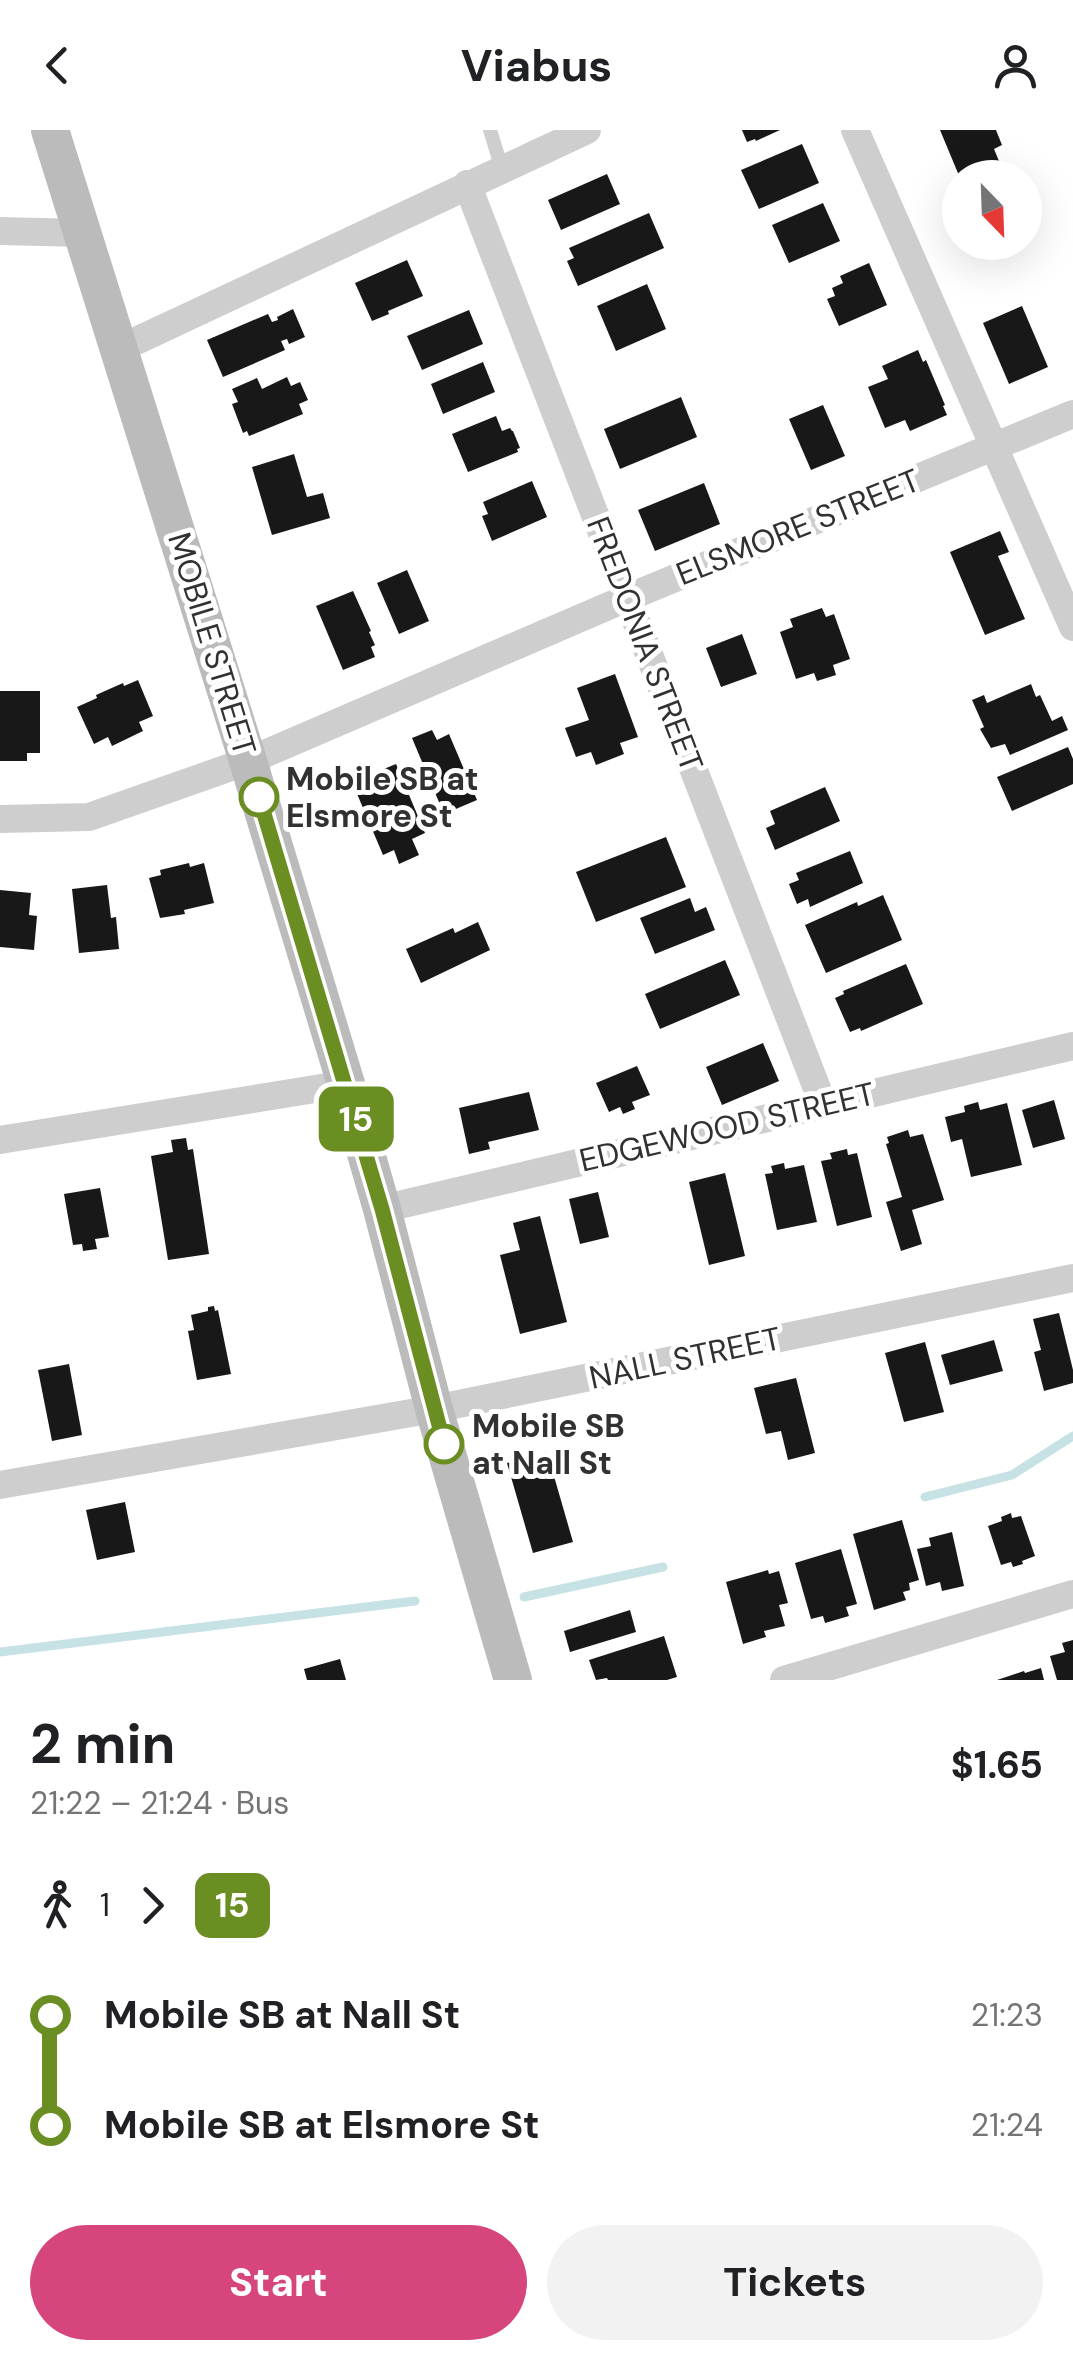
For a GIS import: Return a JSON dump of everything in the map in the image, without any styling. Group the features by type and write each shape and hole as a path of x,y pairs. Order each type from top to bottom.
{"street":[{"name":"MOBILE STREET","path":"50,130 346,1084 513,1680"},
{"path":"120,348 587,130"},
{"path":"855,130 1073,628"},
{"name":"FREDONIA STREET","path":"467,184 823,1104"},
{"path":"0,231 82,233"},
{"name":"ELSMORE STREET","path":"0,819 89,818 248,761 627,598 1073,414"},
{"name":"EDGEWOOD STREET","path":"382,1209 1073,1046"},
{"path":"0,1140 346,1084"},
{"name":"NALL STREET","path":"0,1485 434,1409 1073,1278"},
{"path":"784,1680 1073,1594"}],"lane":[{"path":"490,130 502,168"}],"building":[{"path":"742,130 780,130 747,142"},
{"path":"940,130 996,130 1002,145 994,149 999,160 952,160"},
{"path":"802,144 819,183 759,209 741,170"},
{"path":"607,174 620,204 561,230 548,200"},
{"path":"823,203 840,241 789,263 772,225"},
{"path":"649,213 664,248 578,286 567,261 574,258 569,248"},
{"path":"407,260 423,296 372,321 355,283"},
{"path":"869,263 887,305 839,326 827,299 835,296 832,288 843,283 840,276"},
{"path":"647,284 666,329 616,351 597,306"},
{"path":"1022,306 1048,367 1009,384 983,323"},
{"path":"293,309 305,337 289,344 287,339 281,341 285,350 223,377 207,340 268,314 272,322 278,320 277,317"},
{"path":"469,310 483,344 422,370 407,336"},
{"path":"918,350 923,362 926,360 947,415 910,431 905,420 885,428 868,387 888,379 882,366"},
{"path":"483,362 495,392 443,414 431,384"},
{"path":"287,377 291,386 300,382 308,400 299,404 303,414 249,436 247,431 243,433 232,404 238,402 232,389 257,378 262,389"},
{"path":"681,397 697,437 620,469 604,429"},
{"path":"823,405 845,456 811,470 789,419"},
{"path":"496,416 502,431 513,431 518,452 468,472 452,434"},
{"path":"294,454 307,497 323,493 330,518 272,535 252,467"},
{"path":"532,481 547,517 492,541 482,516 488,514 483,502"},
{"path":"704,483 720,524 655,551 638,510"},
{"path":"1000,531 1009,552 998,556 1025,619 985,635 950,552"},
{"path":"407,570 429,621 399,634 377,583"},
{"path":"353,591 371,631 375,657 343,670 316,606"},
{"path":"822,608 826,617 834,614 850,659 833,665 836,675 817,681 814,673 796,679 780,632 793,627 790,619"},
{"path":"742,634 757,674 721,687 706,648"},
{"path":"615,674 638,737 620,743 624,754 596,765 591,752 576,757 565,728 589,720 577,688"},
{"path":"138,680 153,716 139,722 143,731 112,746 108,737 94,744 77,707 123,683 124,686"},
{"path":"1031,684 1052,721 1062,716 1068,730 1010,755 1005,744 991,748 980,729 984,727 972,700 984,695 987,703"},
{"path":"0,691 40,691 40,753 27,753 27,761 0,761"},
{"path":"432,730 437,740 449,734 477,800 444,814 412,738"},
{"path":"1068,747 1073,759 1073,784 1012,811 997,777"},
{"path":"396,764 425,833 412,839 419,855 399,864 394,850 383,855 352,782"},
{"path":"825,787 840,821 775,850 766,828 775,824 770,811"},
{"path":"666,837 686,887 596,922 576,872"},
{"path":"850,851 863,883 810,907 808,899 797,904 789,884 799,880 796,873"},
{"path":"189,863 190,867 204,863 214,903 160,918 149,878 161,875 160,870"},
{"path":"107,885 119,949 79,953 72,889"},
{"path":"0,890 31,893 29,915 37,916 34,950 0,947"},
{"path":"883,895 902,940 826,973 805,925"},
{"path":"690,898 695,912 706,907 715,930 655,954 640,918"},
{"path":"478,922 490,950 421,983 406,949 453,928 455,933"},
{"path":"725,960 740,995 660,1029 645,994"},
{"path":"906,964 923,1004 861,1031 860,1028 850,1032 835,998"},
{"path":"763,1043 779,1081 722,1105 706,1067"},
{"path":"637,1066 650,1095 632,1102 635,1109 623,1114 620,1107 609,1112 596,1083"},
{"path":"529,1092 539,1130 488,1142 490,1149 469,1154 459,1108"},
{"path":"1054,1100 1065,1139 1033,1148 1022,1110"},
{"path":"978,1102 980,1110 1007,1103 1022,1165 971,1177 962,1139 951,1142 945,1117 965,1112 964,1106"},
{"path":"908,1130 910,1137 923,1134 944,1200 912,1210 922,1244 901,1251 886,1202 902,1197 886,1144 887,1137"},
{"path":"186,1138 188,1150 193,1149 209,1254 168,1260 151,1156 173,1152 171,1140"},
{"path":"847,1149 848,1155 857,1153 872,1217 837,1226 821,1161 832,1159 830,1153"},
{"path":"784,1163 785,1169 804,1165 817,1222 777,1230 765,1174 773,1173 771,1166"},
{"path":"725,1173 745,1256 709,1265 689,1182"},
{"path":"100,1188 109,1237 95,1239 97,1249 83,1251 82,1244 73,1245 64,1194"},
{"path":"598,1192 609,1237 580,1244 569,1199"},
{"path":"540,1216 567,1322 520,1334 500,1255 520,1250 513,1223"},
{"path":"214,1306 231,1374 197,1380 188,1331 194,1330 191,1315"},
{"path":"1059,1313 1073,1383 1044,1391 1034,1352 1041,1350 1033,1319"},
{"path":"994,1340 1003,1371 950,1385 941,1355"},
{"path":"925,1342 944,1412 904,1422 885,1353"},
{"path":"69,1364 82,1435 52,1441 38,1370"},
{"path":"796,1378 815,1453 788,1460 781,1431 766,1434 754,1388"},
{"path":"547,1452 573,1542 533,1553 507,1463"},
{"path":"125,1502 135,1552 97,1560 86,1510"},
{"path":"1011,1513 1012,1518 1021,1516 1035,1556 1013,1567 1011,1562 1001,1565 988,1526"},
{"path":"902,1520 919,1580 909,1583 910,1590 903,1592 906,1600 874,1610 853,1534"},
{"path":"952,1532 964,1586 942,1591 940,1582 926,1586 917,1549 931,1546 929,1538"},
{"path":"841,1549 857,1604 846,1607 849,1616 825,1623 823,1616 811,1619 795,1563"},
{"path":"768,1570 769,1574 779,1571 788,1603 779,1605 785,1626 764,1631 766,1637 743,1644 726,1582"},
{"path":"630,1610 636,1632 570,1652 564,1631"},
{"path":"664,1636 677,1677 596,1680 589,1660"},
{"path":"1073,1640 1073,1680 1057,1680 1050,1656 1065,1652 1062,1643"},
{"path":"340,1659 346,1680 307,1680 304,1669"},
{"path":"1041,1668 1044,1680 997,1680 1024,1671"}],"waterway":[{"path":"925,1497 1012,1475 1073,1436"},
{"path":"524,1597 663,1567"},
{"path":"0,1652 415,1601"}],"bus line":[{"name":"15","path":"259,797 382,1209 444,1444"}],"place":[{"name":"Mobile SB at Elsmore St","path":"259,797"},
{"name":"Mobile SB at Nall St","path":"444,1444"}]}
